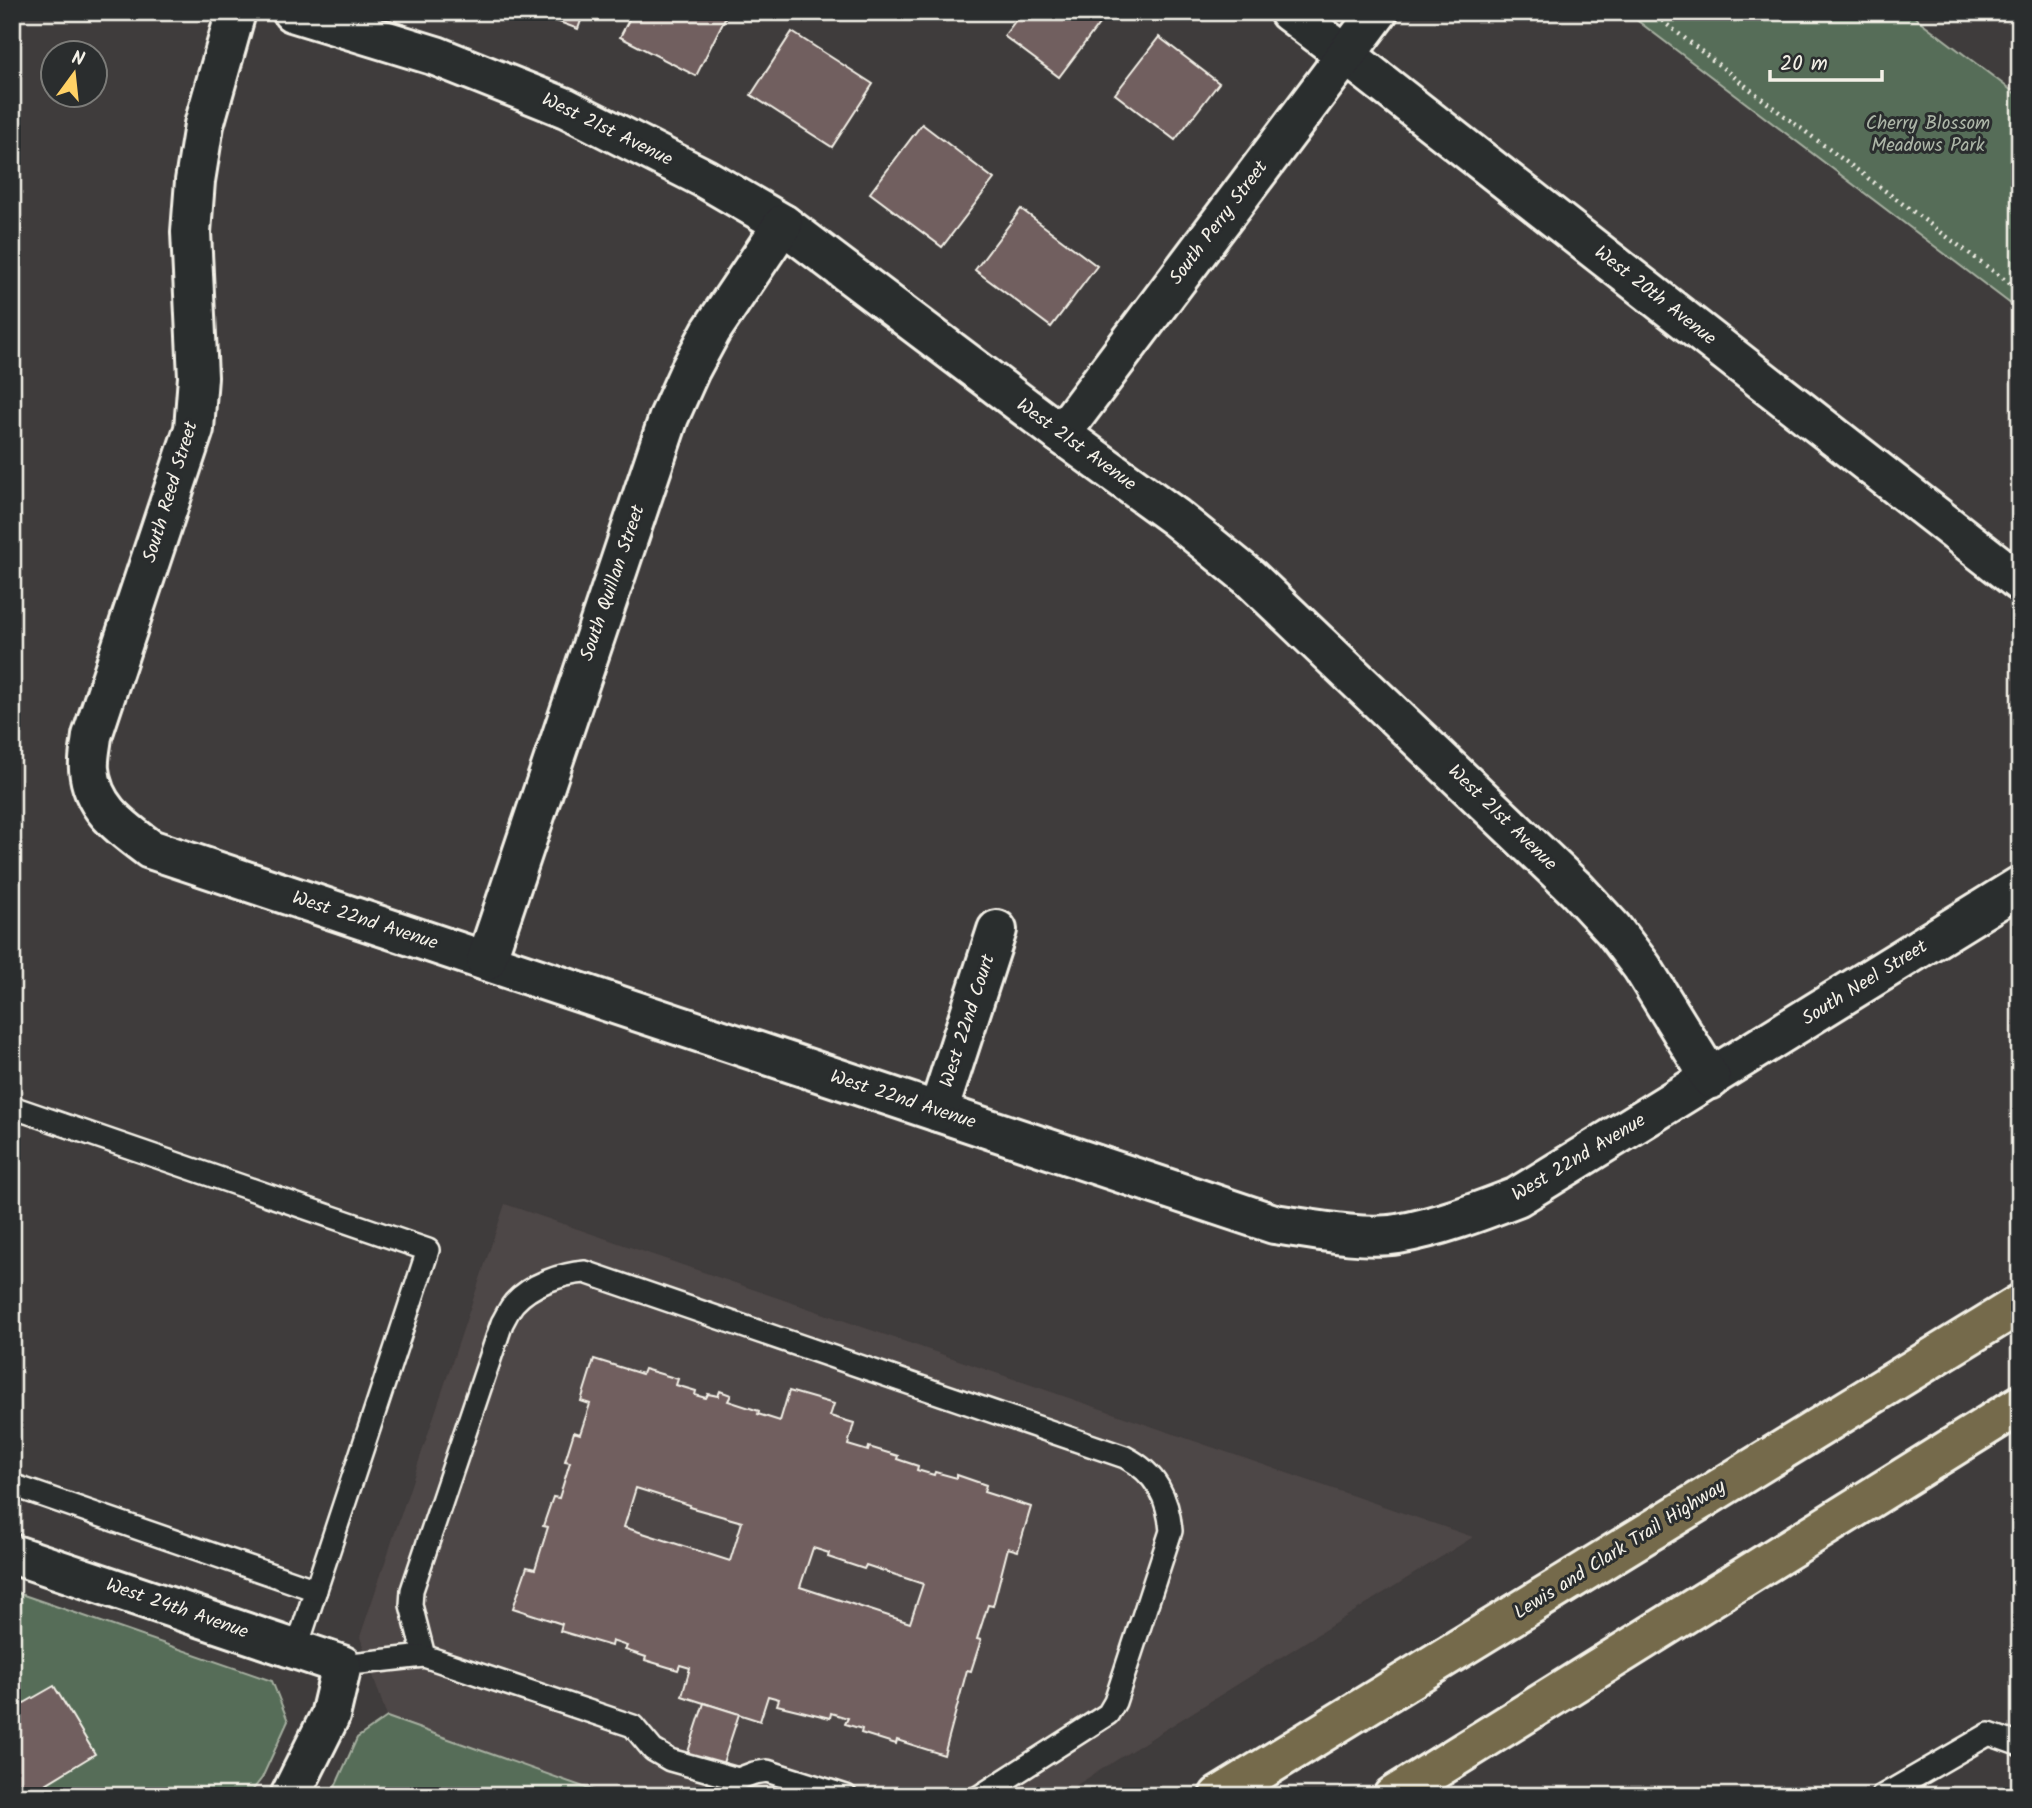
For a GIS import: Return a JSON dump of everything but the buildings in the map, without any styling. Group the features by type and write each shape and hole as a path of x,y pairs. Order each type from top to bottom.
{"highway":[{"name":"Lewis and Clark Trail Highway","path":"1219,1796 2020,1304"},
{"path":"1393,1796 2020,1405"}],"street":[{"name":"South Reed Street","path":"96,800 89,768 92,736 194,429 198,377 191,232 195,181 204,125 236,12"},
{"name":"West 21st Avenue","path":"292,12 436,57 566,108 704,178 782,224 1175,517 1249,577 1577,890 1613,929 1642,967 1711,1079"},
{"name":"West 20th Avenue","path":"1289,12 2020,582"},
{"name":"South Perry Street","path":"1061,434 1378,12"},
{"name":"South Quillan Street","path":"486,961 669,417 711,331 782,224"},
{"name":"West 22nd Avenue","path":"96,800 121,827 150,849 1274,1224 1336,1233 1396,1234 1459,1219 1517,1197 1711,1079"},
{"name":"South Neel Street","path":"1711,1079 2020,886"},
{"name":"West 22nd Court","path":"938,1112 997,930"},
{"name":"West 24th Avenue","path":"12,1554 342,1664"},
{"path":"290,1796 330,1716 342,1664"}],"lane":[{"path":"12,1107 428,1250 296,1650"},
{"path":"424,1656 411,1605 412,1590 502,1323 514,1303 529,1291 564,1274 585,1272 1125,1457 1141,1466 1161,1490 1169,1509 1171,1531 1115,1702 1108,1714 980,1796"},
{"path":"12,1485 316,1590"},
{"path":"342,1664 424,1656 633,1726 653,1750 670,1760 738,1779 767,1771 846,1796"},
{"path":"1882,1796 1989,1734 2020,1745"}],"path":[{"path":"1651,12 1783,115 2020,291"}],"shaded area":[{"path":"505,1204 1473,1537 1059,1796 609,1796 387,1717 360,1637"}],"green space":[{"name":"Cherry Blossom Meadows Park","path":"1626,12 1908,12 2020,97 2020,311"},
{"path":"12,1591 272,1681 288,1721 262,1778 248,1796 12,1796"},
{"path":"387,1717 609,1796 331,1796 357,1738"}]}
